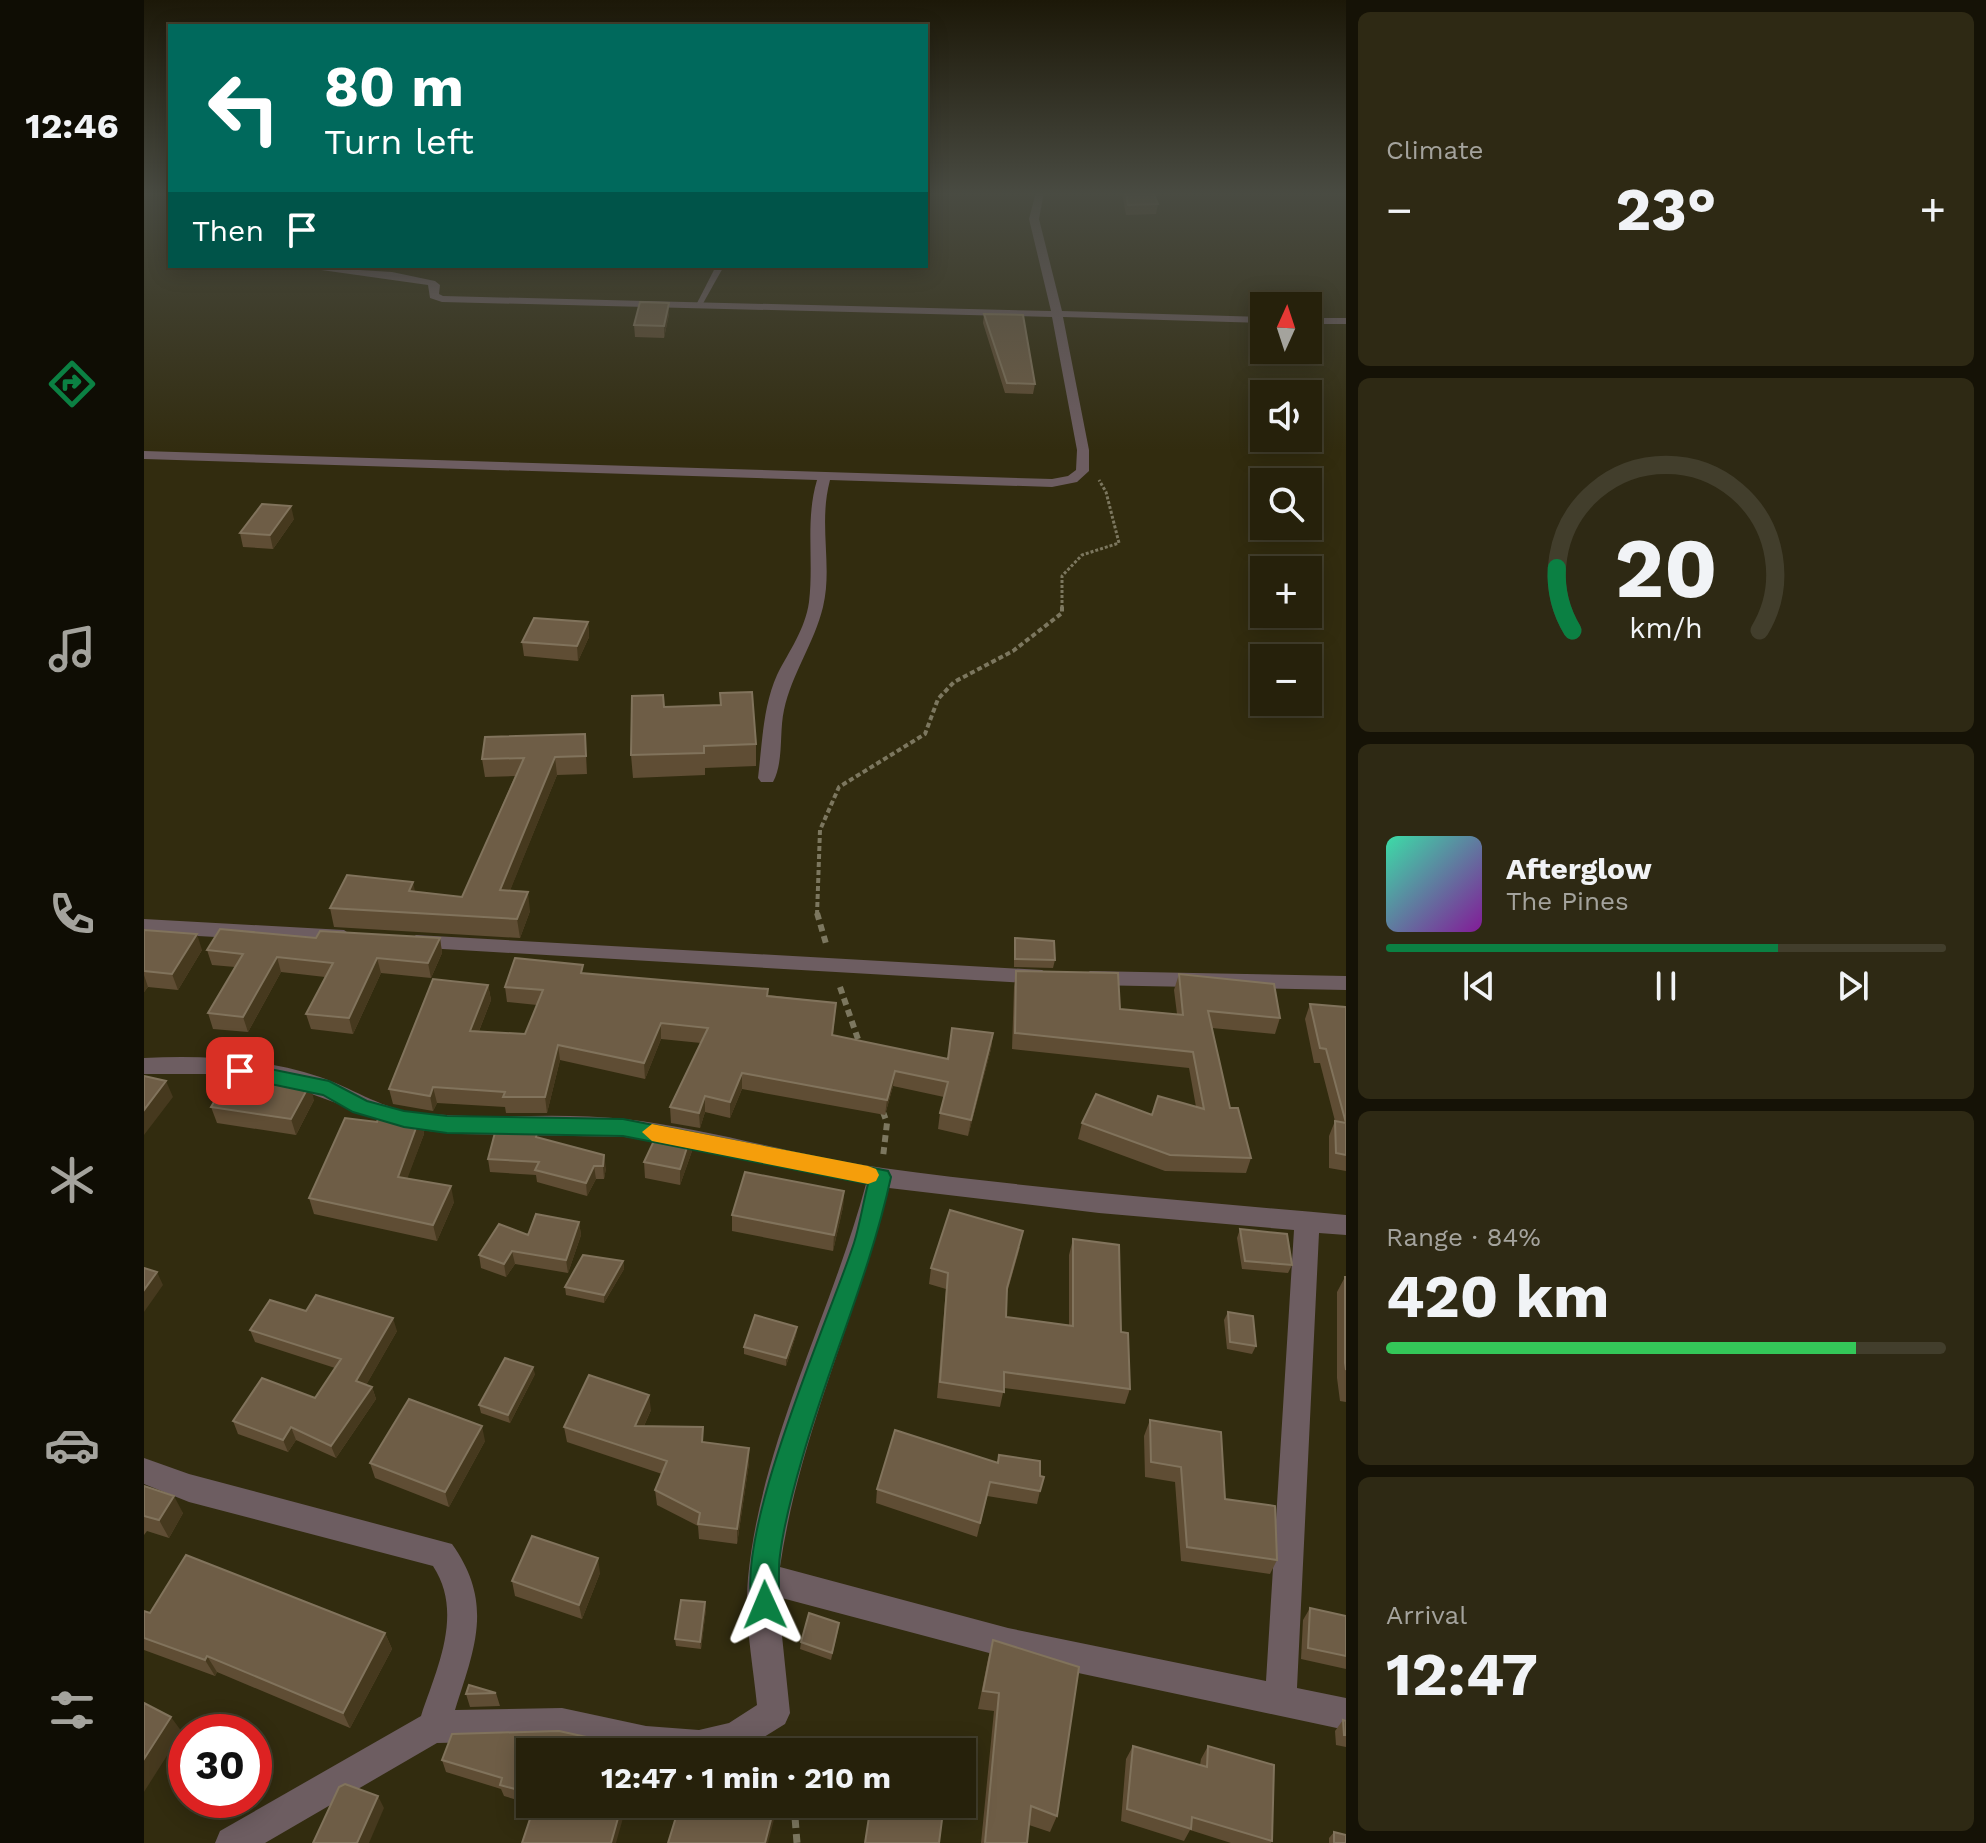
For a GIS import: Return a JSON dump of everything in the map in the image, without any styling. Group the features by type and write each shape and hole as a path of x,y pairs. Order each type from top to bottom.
{"street":[{"path":"407,278 435,285 434,296 442,299 1250,320"},
{"path":"144,455 1052,483 1072,479 1082,471 1083,450 1048,278"},
{"path":"1322,321 1346,321"},
{"path":"767,778 778,700 785,676 802,648 816,605 819,562 816,507 824,478"},
{"path":"144,926 1019,977 1346,983"},
{"path":"144,1066 184,1063 267,1075 329,1089 361,1107 404,1119 447,1125 623,1127 880,1177 1346,1225"},
{"path":"232,1843 434,1727 562,1724 646,1742 699,1746 735,1738 774,1713 763,1578 768,1539 789,1457 866,1240 880,1177"},
{"path":"1281,1700 1307,1222"},
{"path":"144,1471 189,1488 442,1554 455,1567 467,1613 434,1727"},
{"path":"763,1578 1008,1643 1346,1714"}],"lane":[{"path":"698,305 713,278"}],"path":[{"path":"861,1048 815,908 820,830 839,787 925,734 935,700 953,680 1006,655 1062,613 1062,576 1082,555 1119,543 1106,492 1083,450"},
{"path":"880,1177 887,1123 882,1108"},
{"path":"795,1818 797,1843"}],"building":[{"path":"640,302 669,303 664,326 634,325"},
{"path":"984,314 1023,315 1035,384 1007,383"},
{"path":"262,504 291,506 270,535 240,533"},
{"path":"534,618 588,622 577,646 522,642"},
{"path":"752,692 756,744 704,746 704,753 631,755 632,696 663,695 664,707 721,705 720,693"},
{"path":"585,734 586,756 555,757 500,890 528,892 517,919 330,908 347,875 413,882 409,891 462,897 524,758 482,759 485,737"},
{"path":"220,929 316,938 320,931 440,938 428,963 377,958 349,1018 306,1014 333,963 277,957 243,1017 208,1013 243,954 207,950"},
{"path":"144,930 197,934 172,974 144,971"},
{"path":"1015,938 1054,941 1055,960 1015,959"},
{"path":"515,958 583,965 581,973 768,989 767,996 836,1003 832,1035 948,1059 952,1028 993,1033 971,1120 940,1113 948,1082 895,1071 887,1100 742,1073 730,1102 705,1096 699,1113 670,1107 708,1028 661,1023 644,1063 558,1045 545,1097 503,1097 505,1092 433,1087 430,1096 389,1089 433,979 488,985 470,1031 525,1034 543,990 505,987"},
{"path":"1016,971 1118,973 1120,1009 1183,1015 1179,974 1274,984 1280,1018 1208,1011 1230,1108 1238,1108 1251,1158 1170,1155 1082,1123 1096,1094 1152,1115 1158,1096 1204,1109 1193,1052 1015,1033"},
{"path":"1310,1004 1346,1007 1346,1123 1326,1049 1320,1048"},
{"path":"231,1073 310,1084 291,1119 211,1107"},
{"path":"144,1076 166,1081 144,1110"},
{"path":"382,1108 420,1117 398,1177 451,1186 433,1225 309,1198 345,1118 377,1122"},
{"path":"1335,1121 1346,1123 1346,1155 1336,1153"},
{"path":"497,1125 539,1126 536,1137 604,1155 603,1166 594,1166 586,1183 535,1170 539,1162 488,1159"},
{"path":"659,1130 691,1135 680,1169 644,1162"},
{"path":"745,1172 844,1191 834,1235 732,1215"},
{"path":"950,1210 1023,1231 1007,1288 1006,1317 1073,1326 1073,1239 1119,1245 1121,1332 1128,1333 1130,1389 1004,1372 1004,1392 940,1382 948,1273 931,1268"},
{"path":"536,1214 579,1222 566,1260 512,1251 504,1264 479,1255 499,1224 528,1235"},
{"path":"1240,1229 1287,1234 1292,1265 1245,1261"},
{"path":"583,1255 623,1261 604,1295 565,1287"},
{"path":"144,1268 157,1272 144,1290"},
{"path":"1346,1277 1346,1370 1345,1363"},
{"path":"316,1295 393,1318 356,1381 372,1387 331,1446 291,1427 283,1440 233,1421 262,1378 315,1398 341,1359 250,1330 270,1300 306,1311"},
{"path":"1228,1312 1253,1316 1256,1346 1230,1342"},
{"path":"755,1315 797,1327 786,1358 744,1347"},
{"path":"505,1358 533,1367 508,1415 479,1405"},
{"path":"589,1375 649,1395 635,1426 703,1427 702,1442 749,1448 737,1529 698,1524 700,1513 655,1490 667,1461 564,1427"},
{"path":"409,1399 482,1426 445,1492 370,1463"},
{"path":"1150,1420 1221,1432 1225,1499 1275,1506 1277,1560 1187,1547 1181,1467 1151,1462"},
{"path":"895,1430 998,1463 999,1455 1040,1461 1040,1476 1044,1477 1040,1491 990,1482 980,1523 877,1489"},
{"path":"144,1486 174,1496 159,1520 144,1516"},
{"path":"532,1536 598,1558 579,1605 512,1581"},
{"path":"186,1555 385,1633 343,1713 207,1656 205,1660 144,1638 144,1611 150,1613"},
{"path":"681,1600 705,1602 700,1642 675,1639"},
{"path":"1310,1608 1346,1616 1346,1656 1308,1648"},
{"path":"809,1613 839,1623 832,1653 801,1642"},
{"path":"993,1640 1079,1667 1057,1816 1031,1806 1027,1843 985,1843 999,1693 983,1691"},
{"path":"469,1685 496,1693 466,1694"},
{"path":"144,1703 168,1715 168,1722 144,1759"},
{"path":"559,1731 591,1738 516,1738 516,1789 500,1785 502,1778 442,1760 452,1734"},
{"path":"1133,1746 1207,1767 1208,1746 1274,1765 1272,1841 1192,1817 1191,1829 1127,1809"},
{"path":"345,1784 378,1796 357,1843 313,1843 339,1787"},
{"path":"530,1818 618,1818 611,1843 522,1843"},
{"path":"676,1818 771,1818 765,1843 668,1843"},
{"path":"869,1818 942,1818 939,1843 865,1843"},
{"path":"1334,1832 1346,1835 1346,1843 1334,1843"}],"slow traffic":[{"path":"652,1132 868,1175"}],"route":[{"path":"240,1071 329,1089 361,1107 404,1119 447,1125 623,1127 880,1177 866,1240 789,1457 768,1539 763,1578 765,1605"}]}
